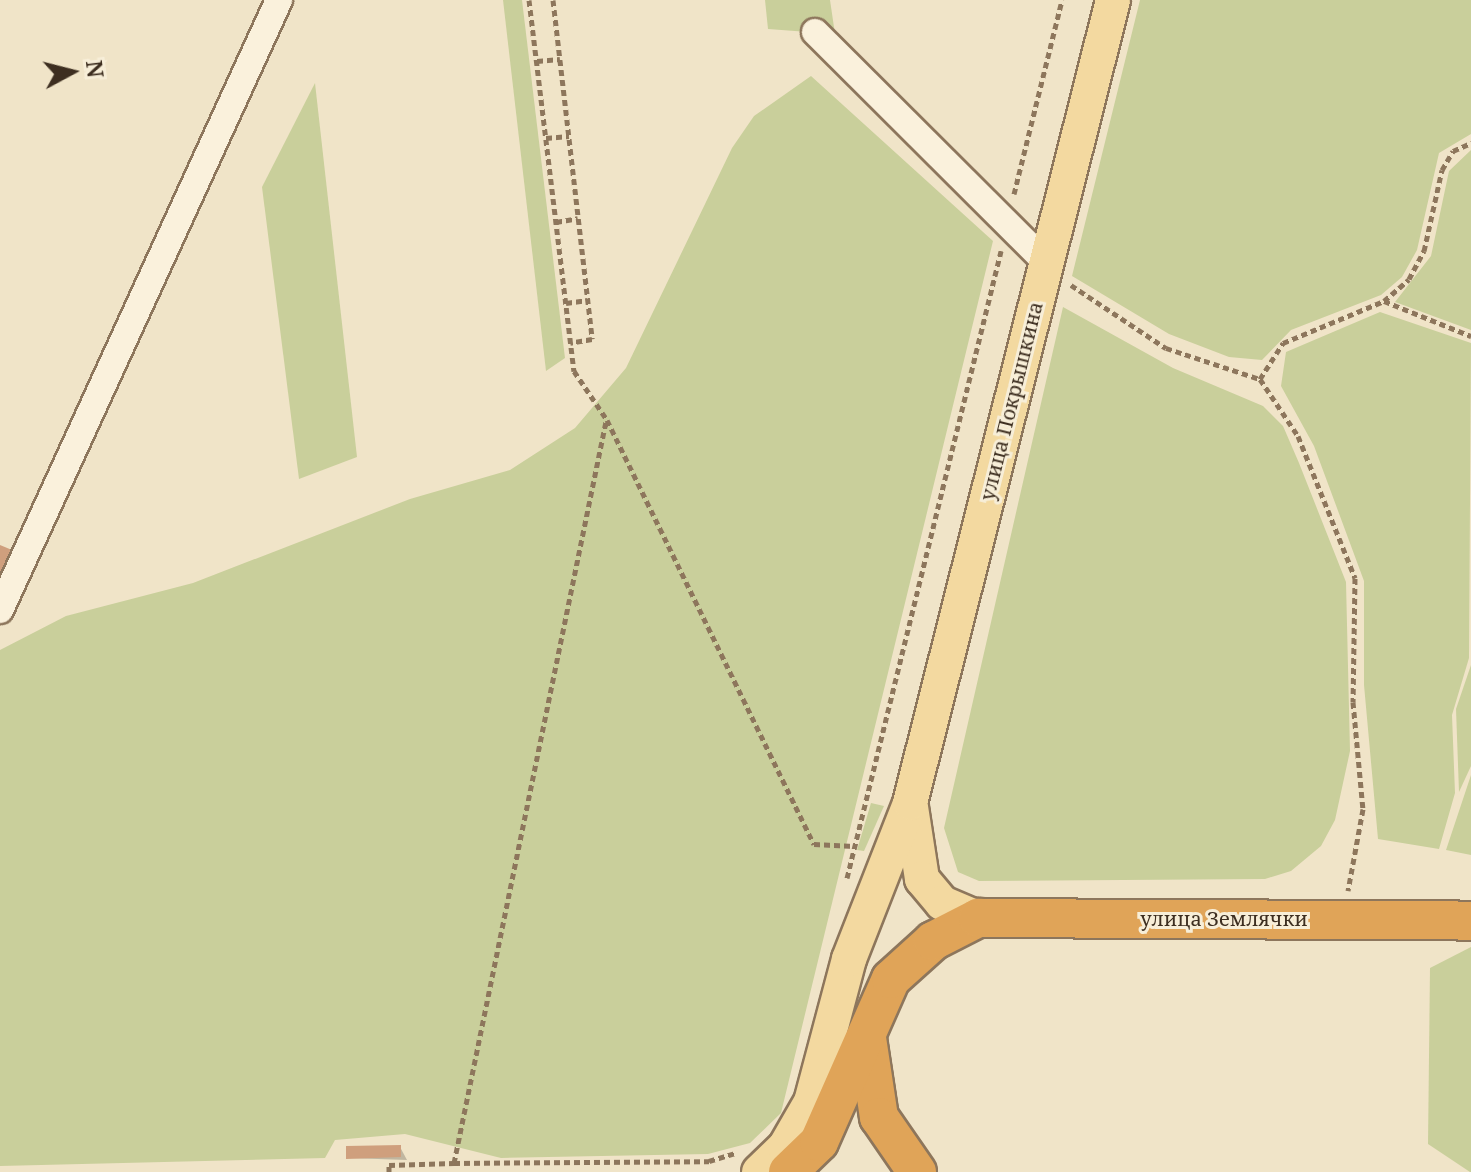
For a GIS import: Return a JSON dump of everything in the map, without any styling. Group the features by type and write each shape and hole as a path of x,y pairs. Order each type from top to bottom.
{"highway":[{"name":"улица Землячки","path":"978,918 1471,921"},
{"path":"788,1172 819,1142 867,1031 909,960 978,918"},
{"path":"867,1031 879,1117 917,1172"}],"main road":[{"name":"улица Покрышкина","path":"749,1162 785,1147 811,1102 849,959 910,803 1113,0"},
{"path":"910,803 922,879 942,903 978,918"}],"lane":[{"path":"0,610 279,0"},
{"path":"815,32 1047,263"}],"path":[{"path":"529,0 574,371 607,420 814,844 854,846"},
{"path":"553,0 592,339 570,343"},
{"path":"844,891 1062,0"},
{"path":"537,61 560,59"},
{"path":"546,138 569,136"},
{"path":"1260,379 1283,343 1384,301 1409,279 1424,251 1442,170 1453,151 1471,143"},
{"path":"556,222 578,218"},
{"path":"1047,263 1089,301 1166,348 1260,379 1298,436 1355,578 1353,702 1363,809 1343,918"},
{"path":"566,303 588,300"},
{"path":"1384,301 1471,336"},
{"path":"454,1163 607,420"},
{"path":"389,1172 389,1165 454,1163 749,1162"}],"green space":[{"path":"503,0 522,0 565,358 546,371"},
{"path":"765,0 830,0 835,34 768,29"},
{"path":"1140,0 1471,0 1471,134 1439,153 1417,250 1402,277 1381,295 1291,330 1262,360 1229,357 1169,334 1072,276"},
{"path":"811,76 993,241 781,1113 750,1143 708,1154 501,1158 405,1134 335,1140 325,1158 0,1166 0,650 66,616 193,583 410,499 510,470 575,428 626,368 732,148 754,116"},
{"path":"315,83 357,457 299,479 262,187"},
{"path":"1471,150 1471,330 1395,302 1431,256 1449,171"},
{"path":"1063,307 1173,368 1263,406 1283,426 1299,463 1346,582 1350,751 1335,820 1321,846 1291,871 1265,879 979,881 958,872 944,828"},
{"path":"1380,312 1471,343 1469,658 1452,715 1455,793 1439,849 1378,839 1364,685 1364,581 1314,446 1281,386 1286,352"},
{"path":"1471,665 1471,766 1459,792 1456,709"},
{"path":"1471,775 1471,855 1446,850"},
{"path":"871,803 884,806 864,851 857,850"},
{"path":"1471,947 1470,1172 1428,1144 1430,968"}],"building":[{"path":"0,545 12,550 0,578"},
{"path":"401,1145 401,1157 346,1159 346,1146"}]}
